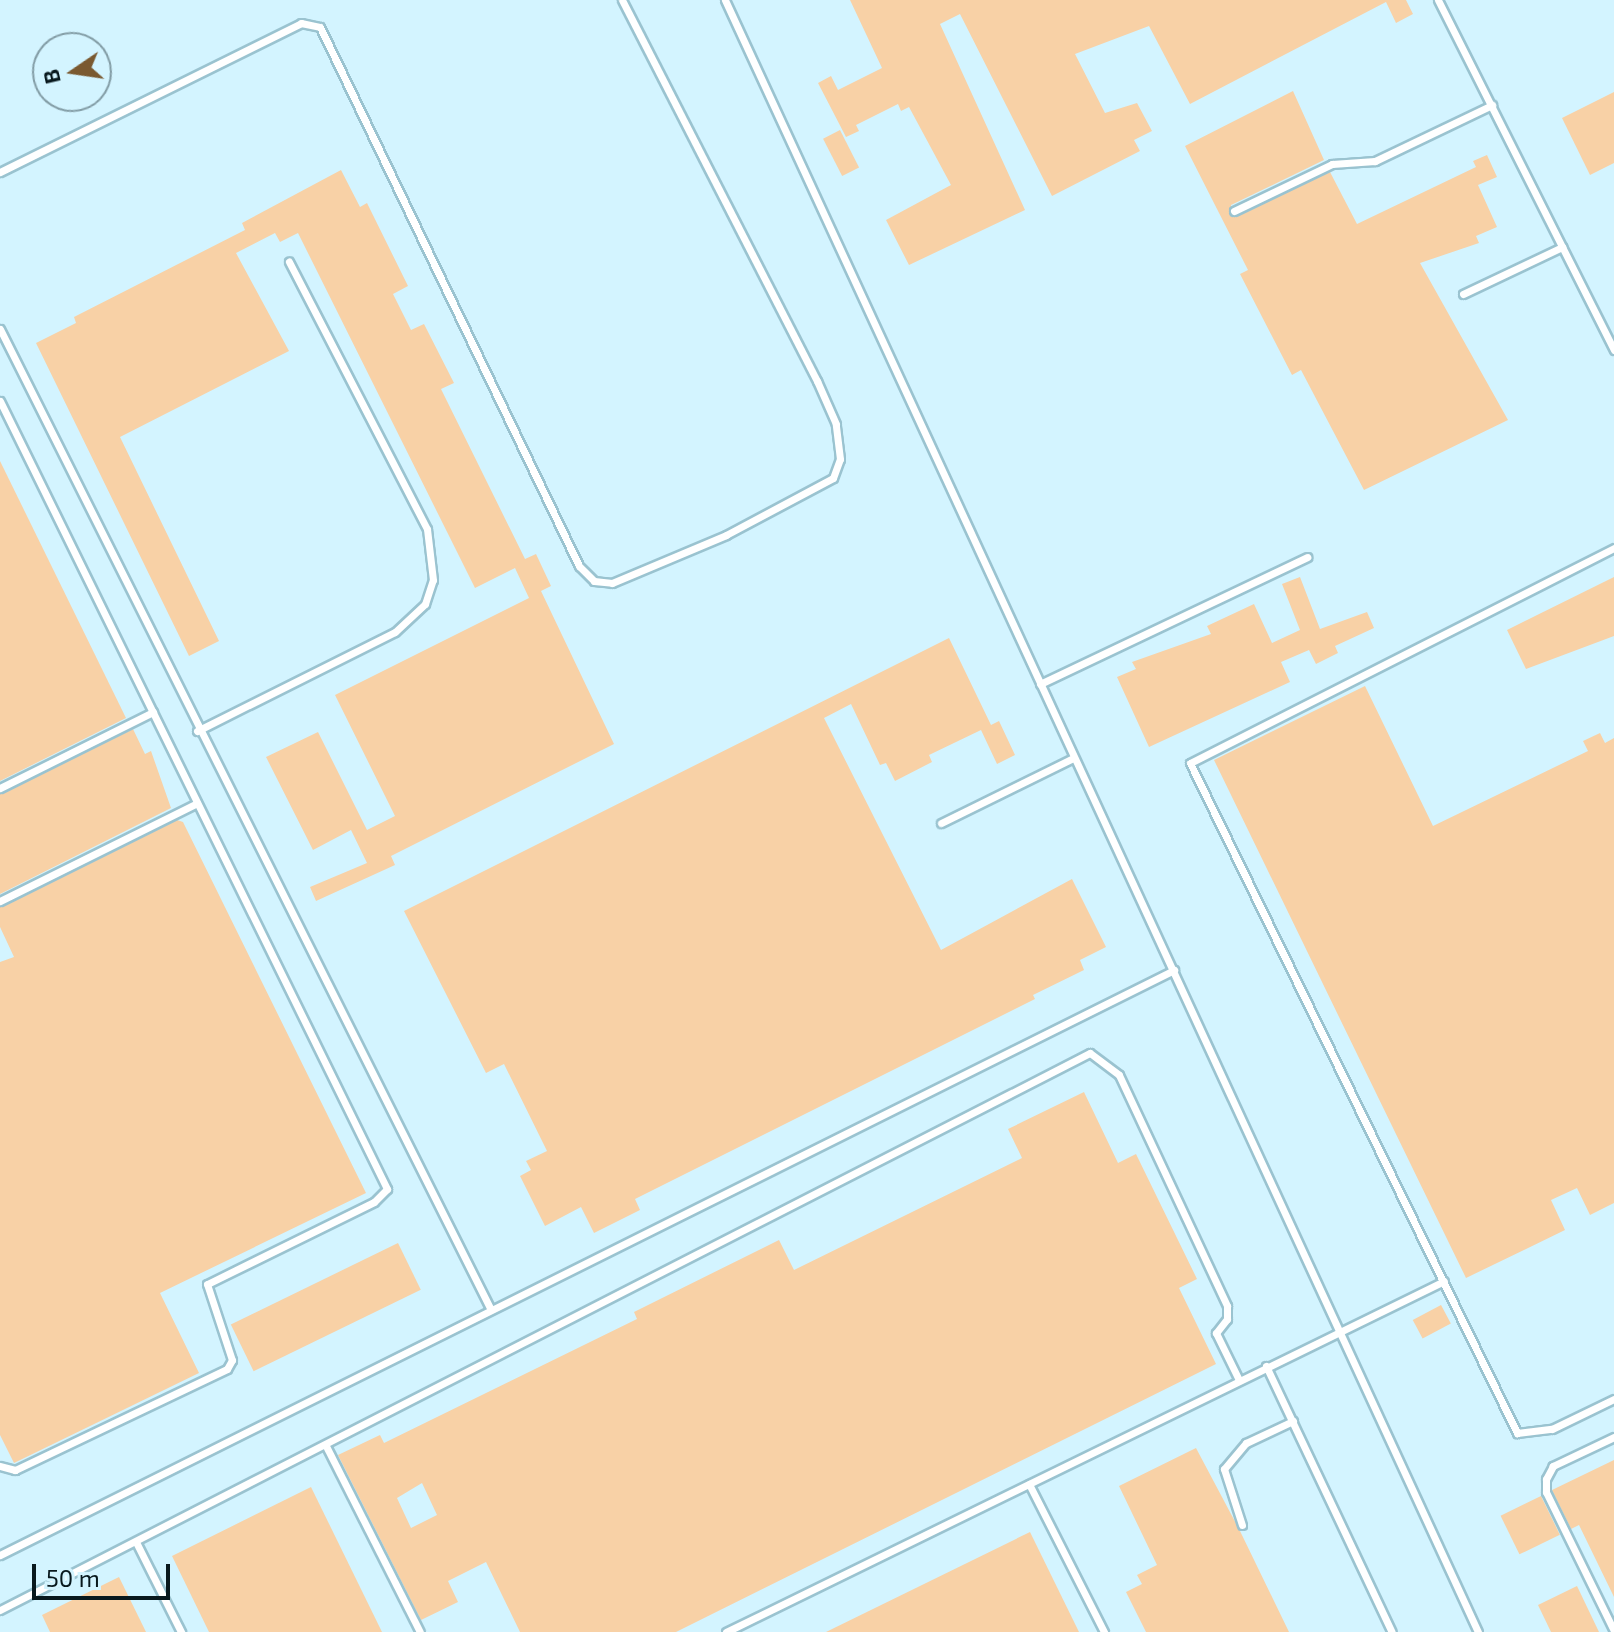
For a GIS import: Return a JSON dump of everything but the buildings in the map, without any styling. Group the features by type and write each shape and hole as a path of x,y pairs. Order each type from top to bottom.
{"lane":[{"path":"0,172 301,23 320,27 579,566 594,581 612,583 726,535 833,478 840,459 836,424 817,381 622,0"},
{"path":"725,0 1073,758 1341,1329 1478,1632"},
{"path":"1438,0 1614,350"},
{"path":"1234,211 1332,164 1375,161 1492,105"},
{"path":"1463,294 1562,247"},
{"path":"197,731 395,632 425,604 433,580 427,529 289,262"},
{"path":"0,329 197,731 490,1308"},
{"path":"0,401 387,1189 374,1202 207,1284 229,1346 227,1369 15,1470 0,1466"},
{"path":"1614,548 1190,763 1517,1433 1552,1429 1614,1399"},
{"path":"1040,684 1307,557"},
{"path":"0,788 153,712"},
{"path":"941,823 1073,758"},
{"path":"0,901 197,803"},
{"path":"0,1555 490,1308 1174,970"},
{"path":"0,1610 1090,1053 1119,1075 1227,1306 1227,1319 1216,1333 1239,1380"},
{"path":"726,1632 1444,1281"},
{"path":"1266,1366 1392,1632"},
{"path":"1242,1525 1224,1469 1246,1443 1293,1421"},
{"path":"1614,1437 1553,1466 1546,1479 1614,1631"},
{"path":"326,1446 420,1632"},
{"path":"1029,1484 1104,1632"},
{"path":"136,1542 181,1632"}]}
